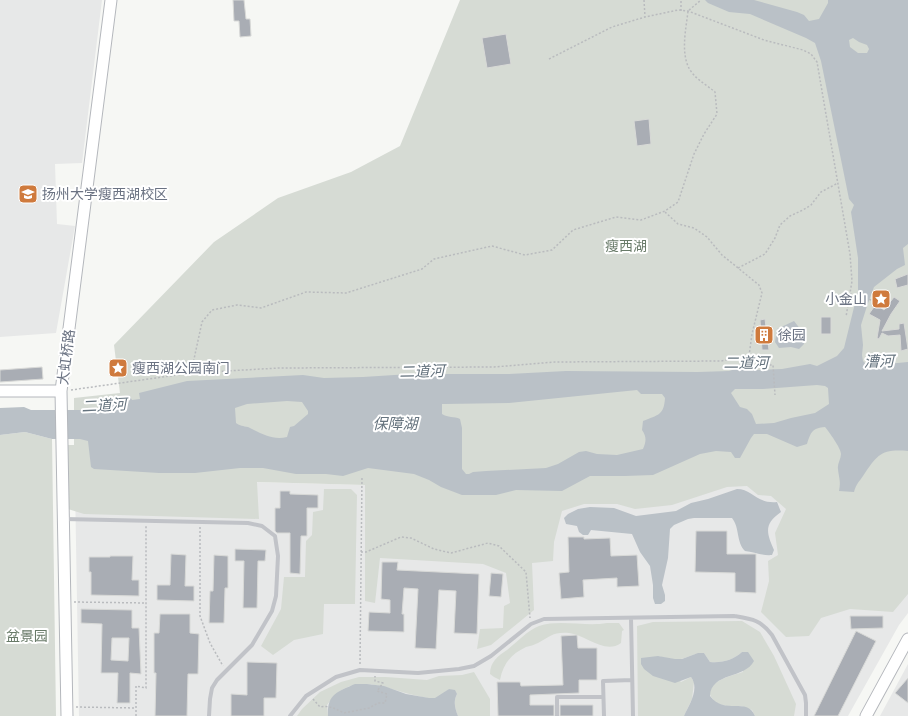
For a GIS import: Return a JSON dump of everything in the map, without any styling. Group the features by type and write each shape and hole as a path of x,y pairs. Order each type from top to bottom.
{"street":[{"name":"大虹桥路","path":"67,712 61,396 111,0"},
{"path":"0,391 61,396"},
{"path":"866,716 908,639"}],"lane":[{"path":"63,519 248,522 262,526 274,536 278,556 276,596 272,610 252,645 217,680 212,688 209,716"},
{"path":"290,716 310,694 336,677 360,670 418,674 474,666 491,656 530,624 544,619 734,616 748,618 759,622 766,627 772,635 805,695 806,716"},
{"path":"631,618 633,716"},
{"path":"604,716 603,681 632,680"},
{"path":"557,716 557,697 604,698"}],"path":[{"path":"644,0 645,17"},
{"path":"681,0 681,10"},
{"path":"191,373 202,322 212,310 237,305 261,308 306,292 346,293 422,269 434,259 492,246 525,255 552,250 573,230 616,217 641,220 665,211 678,202 694,154 704,134 717,114 715,92 693,74 686,59 684,49 688,10 700,0"},
{"path":"549,59 612,27 645,17 681,10 688,10 764,40 803,50 811,54 817,62 850,254 852,281 846,317"},
{"path":"737,268 765,254 775,238 780,225 790,216 811,205 821,192 838,183"},
{"path":"665,211 678,224 694,228 707,237 722,255 759,285 762,293 752,334 749,356"},
{"path":"850,294 875,302"},
{"path":"61,396 191,373 279,368 494,367 555,362 721,361 749,356"},
{"path":"749,356 759,365 773,365 775,395"},
{"path":"360,670 362,476"},
{"path":"136,716 136,686 146,688 146,521"},
{"path":"200,522 200,616 210,643 226,671"},
{"path":"361,552 366,552 401,537 411,538 434,549 451,553 488,543 499,546 526,572 530,624"},
{"path":"64,602 146,603"},
{"path":"310,694 320,706 333,707 344,713 369,708 378,703 385,703 387,694 377,691 383,683 375,681 374,671"},
{"path":"67,712 136,708"}],"shaded area":[{"name":"扬州大学瘦西湖校区","path":"0,0 102,0 82,163 55,164 57,224 75,226 56,333 0,337"},
{"path":"736,480 908,504 908,613 899,625 848,716 79,716 75,485 214,481 367,485"},
{"path":"908,664 908,716 880,716"}],"green space":[{"name":"瘦西湖","path":"460,0 908,0 908,594 893,612 850,609 821,618 809,636 786,637 761,612 769,581 768,561 778,555 775,533 786,509 771,496 758,495 747,486 727,487 672,505 635,509 617,504 584,504 562,511 554,542 553,561 532,563 534,610 491,645 477,649 480,629 503,628 504,606 510,603 506,573 483,564 380,558 375,603 365,601 365,485 257,482 259,519 84,514 68,509 67,445 74,445 74,398 120,393 114,345 214,242 278,198 351,172 400,146"},
{"name":"盆景园","path":"25,432 52,439 56,716 0,716 0,435"},
{"path":"324,489 351,489 357,495 355,604 324,604 323,634 294,640 273,655 261,646 281,609 284,577 305,577 306,541 312,535 313,512 323,510"},
{"path":"742,621 760,632 774,656 796,704 794,716 755,716 752,710 741,706 722,705 717,703 712,698 710,693 714,684 720,680 743,672 742,652 731,659 719,662 710,662 704,653 678,659 658,656 681,682 691,677 694,682 692,699 684,716 638,716 637,626 653,622"},
{"path":"556,623 619,623 624,630 622,631 621,643 609,647 602,646 575,634 556,634 549,636 536,644 526,647 512,656 503,669 500,680 490,674 491,666 498,657 526,634 539,626"},
{"path":"474,672 490,699 490,716 458,716 455,705 457,694 449,689 438,697 432,699 379,686 359,684 349,686 338,692 333,697 327,705 328,716 297,716 302,709 320,692 341,682 359,677 427,680 439,676 462,675"}],"water":[{"name":"保障湖","path":"705,0 754,0 797,12 804,15 809,21 819,19 828,3 828,0 908,0 908,244 903,248 905,265 897,269 874,287 861,325 863,345 862,355 863,361 866,364 876,365 908,362 908,451 892,451 881,454 868,469 854,492 839,491 840,482 838,467 841,454 839,448 825,427 817,428 811,434 807,444 797,447 767,434 754,434 740,458 735,458 731,452 716,451 700,454 653,475 590,476 562,491 516,490 496,495 462,495 414,474 368,468 343,476 326,474 296,474 263,468 240,468 195,473 159,473 94,469 91,467 88,441 80,439 52,439 25,432 0,435 0,408 24,407 31,410 94,410 129,395 132,400 140,399 139,393 187,381 303,375 324,378 410,374 509,374 566,371 698,372 729,371 745,366 755,370 782,369 810,364 817,366 837,356 844,348 858,291 858,258 851,212 854,205 849,199 821,61 815,43 750,14 729,12 708,3","holes":["853,38 867,45 869,49 867,53 858,53 850,47 849,40","817,385 825,386 828,388 829,404 815,413 774,423 756,424 752,414 747,409 740,407 731,393 735,389 763,389","637,390 641,394 662,394 665,398 662,411 659,414 643,421 642,430 646,440 643,449 617,455 597,454 586,451 579,452 558,464 546,468 486,471 466,474 462,469 462,428 460,419 442,414 442,404 509,403","287,401 302,402 308,411 308,414 294,426 290,427 287,437 277,438 262,434 236,423 235,408 247,404"]},
{"path":"794,321 801,330 804,344 799,349 791,347 779,348 775,342 777,329"},
{"path":"737,489 747,491 764,501 777,502 781,512 775,516 768,529 769,538 774,550 772,555 745,551 740,543 736,526 732,518 694,518 674,525 670,529 668,558 662,585 665,601 661,604 655,604 653,598 653,585 650,566 640,552 632,534 591,530 588,535 583,535 579,532 577,526 566,524 564,518 568,514 578,509 590,507 614,508 636,516 676,511 691,503"},
{"path":"742,652 748,652 754,661 750,667 716,683 712,688 710,696 722,705 747,707 755,716 684,716 694,692 691,677 675,683 653,676 644,669 641,664 641,658 658,656 682,659 698,653 704,653 710,662 719,662 731,659"},
{"path":"355,684 384,686 406,694 429,698 435,698 449,689 455,690 457,694 455,705 458,716 328,716 331,698 338,692"}],"building":[{"path":"233,0 244,0 246,19 250,19 251,36 240,37 239,21 234,21"},
{"path":"506,34 511,64 487,68 482,38"},
{"path":"649,119 651,144 637,146 634,121"},
{"path":"908,274 908,285 897,288 895,279"},
{"path":"894,297 900,301 882,331 899,329 899,324 904,323 908,349 901,351 900,335 888,336 882,333 879,339 877,338 880,320 869,314 876,304 884,310"},
{"path":"821,317 831,317 831,334 821,334"},
{"name":"徐园","path":"765,319 769,350 762,350 760,320"},
{"path":"42,367 43,379 0,382 0,370"},
{"path":"280,491 290,491 290,494 318,495 318,508 307,508 307,536 301,536 300,574 290,573 290,533 277,533 275,531 275,508 280,508"},
{"path":"696,531 727,531 727,554 756,554 756,593 735,592 735,573 695,572"},
{"path":"568,537 584,537 584,539 610,538 611,556 637,555 639,586 617,587 617,578 583,580 584,597 561,599 559,573 569,572"},
{"path":"235,549 266,550 265,561 258,561 257,608 243,608 244,561 235,561"},
{"path":"171,554 186,555 185,586 194,586 194,601 157,600 157,585 170,585"},
{"path":"214,555 228,556 228,588 225,588 224,623 209,623 210,591 213,591"},
{"path":"133,556 132,580 139,580 139,596 91,595 91,572 89,572 89,557"},
{"path":"382,562 398,562 397,570 479,574 477,634 454,633 456,591 439,590 436,649 415,648 418,589 404,588 402,614 404,614 404,632 368,631 369,612 390,613 390,600 381,599"},
{"path":"491,573 503,574 501,597 489,596"},
{"path":"81,609 132,610 132,628 139,628 141,674 130,673 130,703 117,703 118,673 101,673 102,624 81,623","holes":["112,638 129,638 128,661 111,660"]},
{"path":"160,614 190,614 190,633 199,634 198,674 188,674 187,716 155,716 156,673 154,673 154,633 159,633"},
{"path":"850,616 883,616 883,628 851,629"},
{"path":"856,631 876,641 838,716 814,716"},
{"path":"577,635 578,648 597,648 597,680 579,680 579,693 530,695 530,705 554,705 554,716 498,716 497,682 520,682 521,686 563,685 561,636"},
{"path":"247,662 277,663 276,698 264,698 264,716 231,716 231,694 247,695"},
{"path":"908,678 908,703 895,693"},
{"path":"560,705 593,705 593,716 560,716"}],"place":[{"name":"扬州大学瘦西湖校区","path":"28,194"},
{"name":"小金山","path":"881,299"},
{"name":"徐园","path":"764,335"},
{"name":"瘦西湖公园南门","path":"118,368"}],"water label":[{"name":"漕河","path":"879,361"},
{"name":"二道河","path":"746,362"},
{"name":"二道河","path":"422,371"},
{"name":"二道河","path":"104,405"}]}
